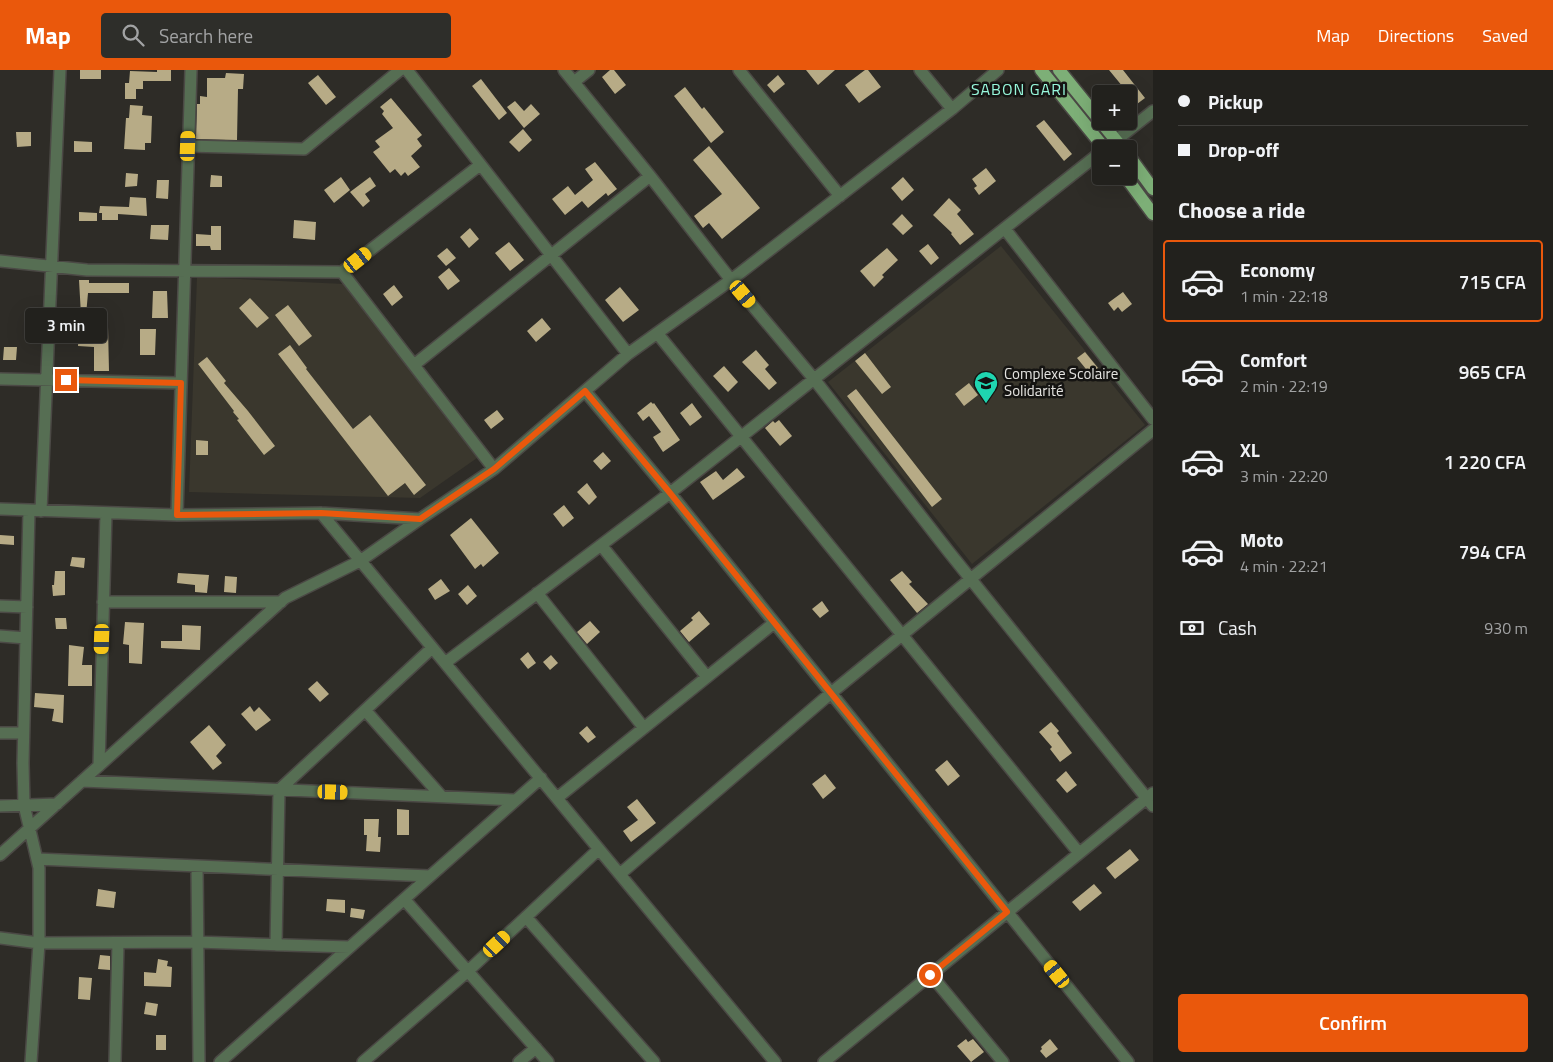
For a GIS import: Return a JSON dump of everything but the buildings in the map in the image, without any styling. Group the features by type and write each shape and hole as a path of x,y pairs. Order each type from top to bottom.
{"main road":[{"path":"1041,70 1098,140"},
{"path":"1059,70 1116,140"},
{"path":"1137,167 1153,189"},
{"path":"1132,185 1153,214"}],"street":[{"path":"31,1062 39,943 39,868 28,830 24,805 23,733 26,607 46,380 60,70"},
{"path":"177,515 191,70"},
{"path":"188,146 304,149 400,70"},
{"path":"407,70 628,354"},
{"path":"564,70 731,280 814,379 971,579 1151,799 1079,853 824,1062"},
{"path":"574,82 589,70"},
{"path":"739,70 840,196"},
{"path":"920,70 952,109"},
{"path":"0,855 285,598 360,562 494,469 628,354 731,280 952,109 998,70"},
{"path":"1125,140 1153,111"},
{"path":"445,663 670,493 1092,159"},
{"path":"0,261 51,268 86,270 342,272 480,165"},
{"path":"414,365 650,176"},
{"path":"1005,229 1153,420"},
{"path":"342,272 494,469"},
{"path":"657,333 1079,853"},
{"path":"0,379 181,383"},
{"path":"585,391 670,493 1128,1062"},
{"path":"620,874 831,693 1153,430"},
{"path":"0,509 177,515 321,513 420,519"},
{"path":"99,766 106,513"},
{"path":"321,513 775,1062"},
{"path":"601,545 707,677"},
{"path":"537,593 644,728"},
{"path":"103,602 281,602"},
{"path":"0,606 26,607"},
{"path":"557,798 774,623"},
{"path":"0,636 26,638"},
{"path":"276,945 278,790 432,648"},
{"path":"365,710 442,797"},
{"path":"0,733 23,733"},
{"path":"220,1062 541,778"},
{"path":"82,781 516,800"},
{"path":"0,806 56,804"},
{"path":"363,1062 468,971 599,849"},
{"path":"37,859 430,876"},
{"path":"196,866 199,1062"},
{"path":"404,899 548,1062"},
{"path":"526,917 654,1062"},
{"path":"0,938 39,943 198,943 349,947"},
{"path":"115,1062 118,943"},
{"path":"930,975 1003,1062"},
{"path":"519,1062 536,1048"}],"shaded area":[{"name":"Complexe Scolaire Solidarité","path":"1001,246 1145,425 972,564 828,382"},
{"path":"197,277 344,284 477,458 420,498 189,492"}],"place":[{"name":"Complexe Scolaire Solidarité","path":"986,404"}],"district":[{"name":"SABON GARI","path":"1019,89"}],"route":[{"path":"66,380 181,383 177,515 321,513 420,519 494,469 585,391 670,493 1007,912 930,975"}]}
